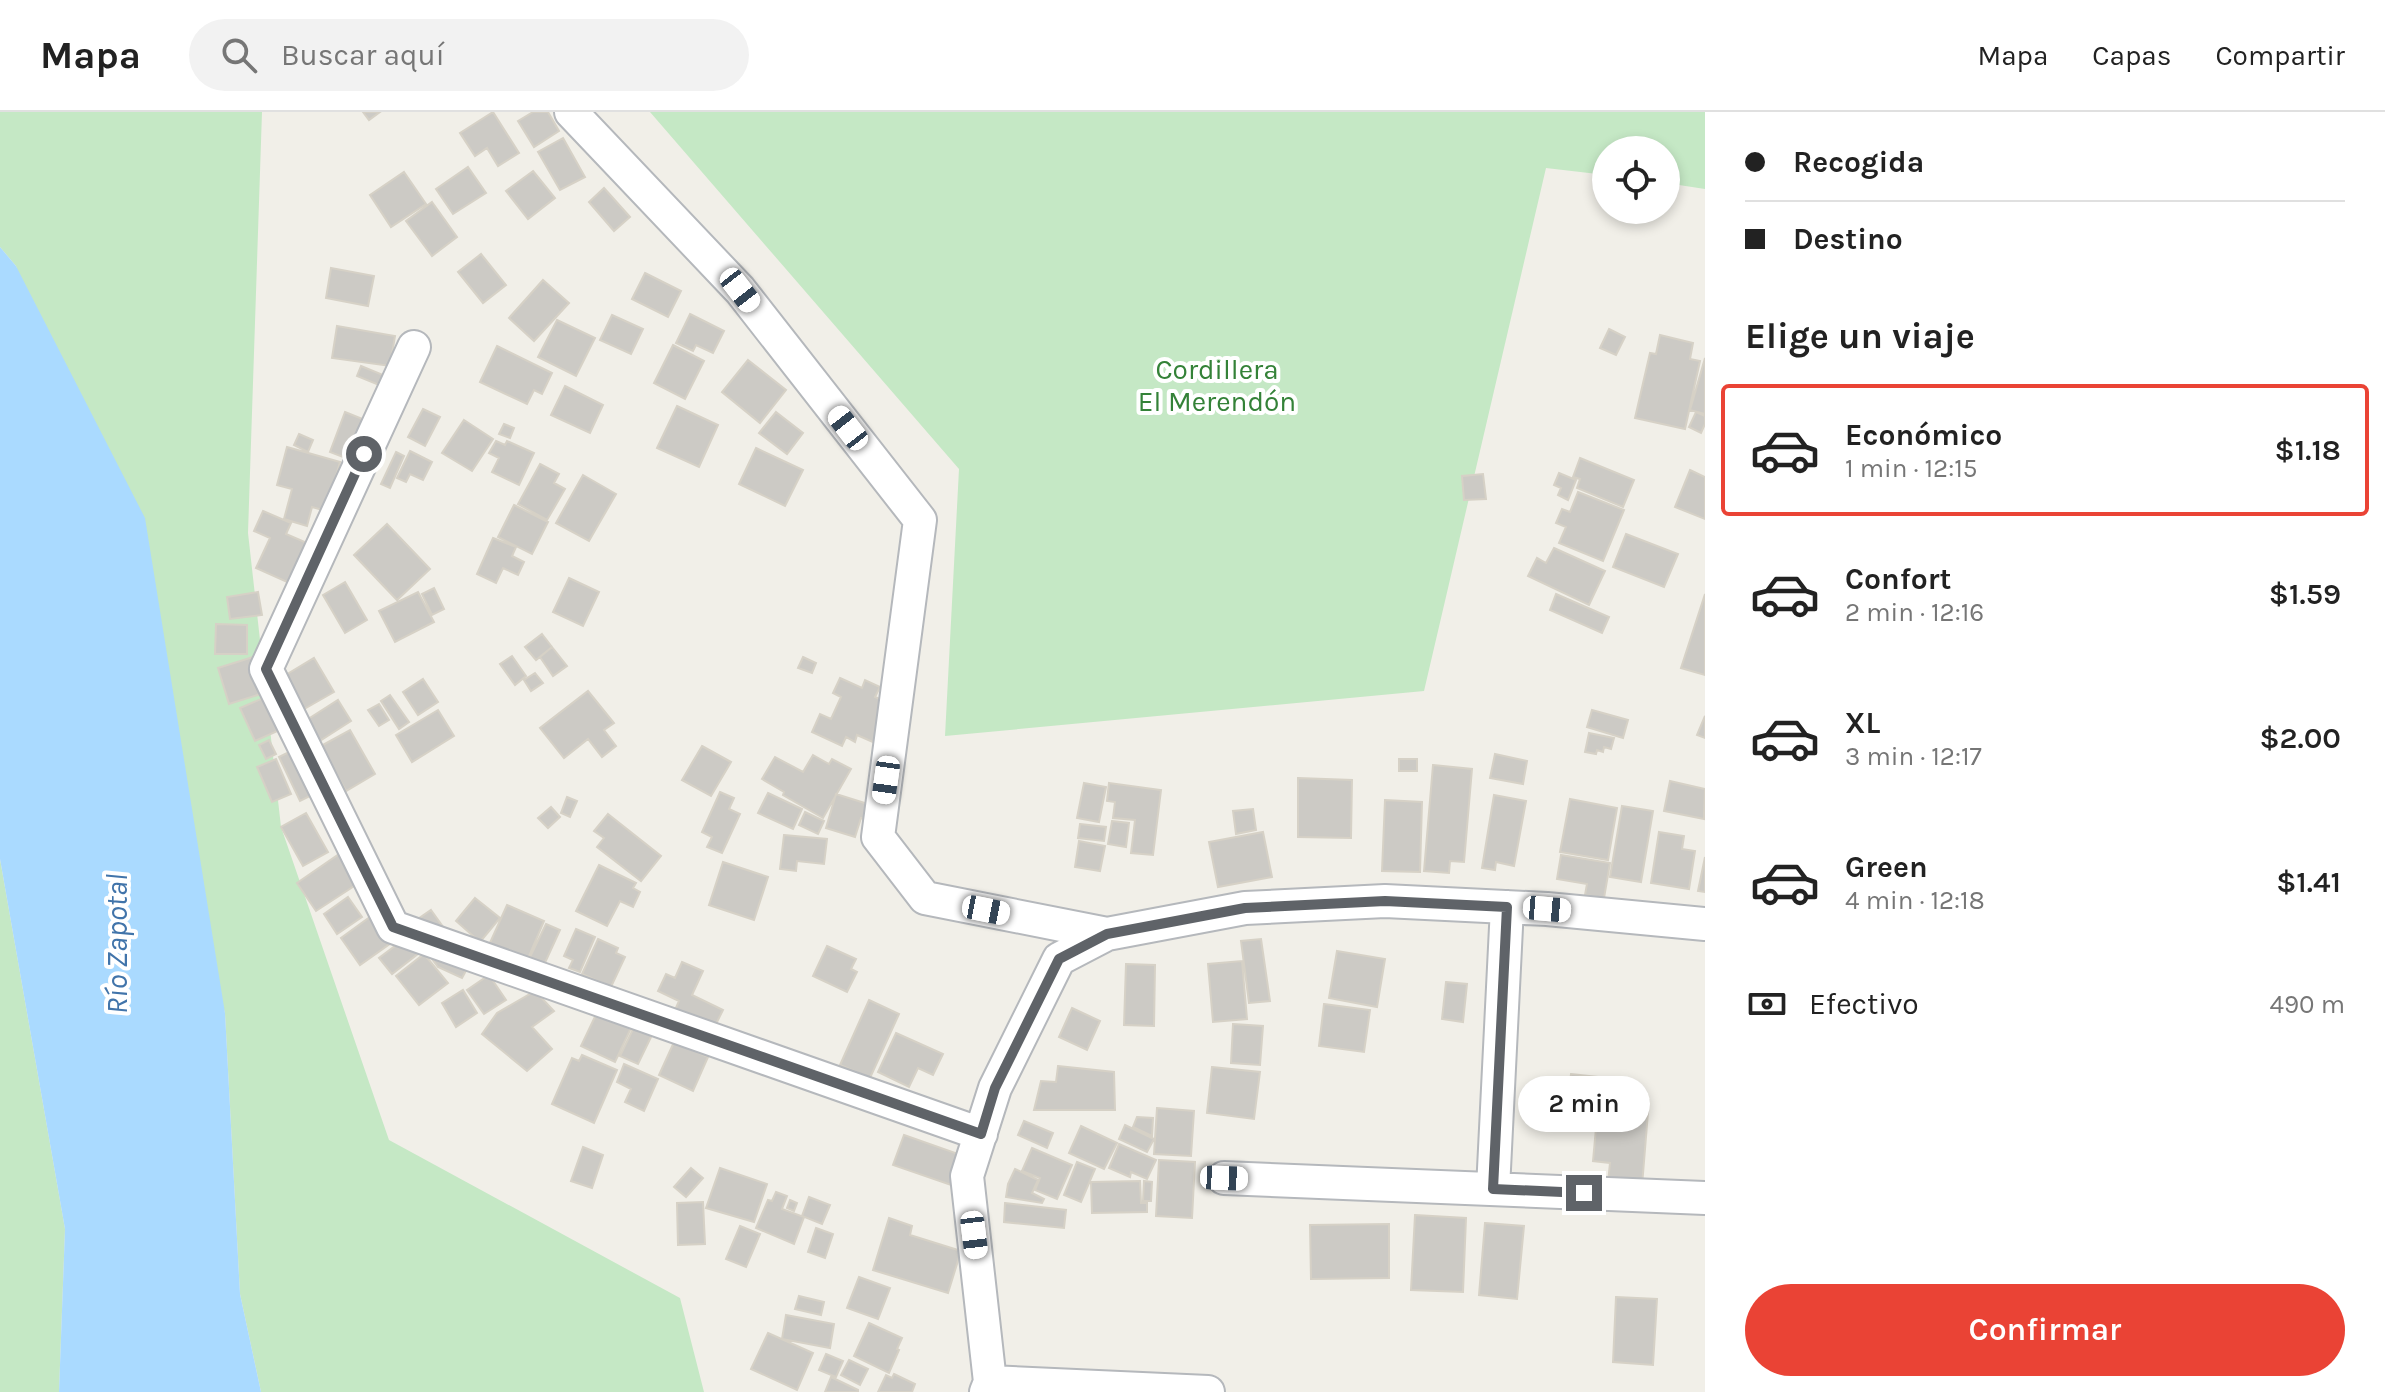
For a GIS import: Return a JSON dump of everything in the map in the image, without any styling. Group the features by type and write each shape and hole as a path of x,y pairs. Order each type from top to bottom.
{"street":[{"path":"571,112 740,290 920,520 878,837 925,898 1107,934"},
{"path":"414,347 266,669 393,927 981,1134"},
{"path":"1208,1392 988,1387 967,1176 995,1088 1059,959 1107,934 1245,908 1385,901 1507,907 1705,924"},
{"path":"1493,1189 1507,907"},
{"path":"1224,1178 1705,1198"}],"green space":[{"path":"0,112 262,112 248,533 281,827 389,1140 680,1298 704,1392 261,1392 240,1294 225,1013 16,266 0,247"},
{"name":"Cordillera El Merendón","path":"650,112 1705,112 1705,189 1680,185 1680,136 1592,136 1592,173 1546,168 1424,691 945,736 959,469"},
{"path":"0,859 65,1229 59,1392 0,1392"}],"water":[{"name":"Río Zapotal","path":"0,247 16,266 145,518 225,1013 240,1294 261,1392 59,1392 65,1229 0,859"}],"building":[{"path":"363,112 380,112 369,120"},
{"path":"493,112 519,153 498,166 487,148 475,156 460,133"},
{"path":"533,112 548,112 559,131 534,147 518,121"},
{"path":"563,138 585,177 560,190 538,152"},
{"path":"468,167 486,193 453,214 436,189"},
{"path":"533,171 555,198 528,219 506,191"},
{"path":"404,172 426,204 391,227 370,195"},
{"path":"604,188 630,217 614,231 589,202"},
{"path":"432,202 457,237 432,256 406,221"},
{"path":"481,254 506,285 483,303 458,272"},
{"path":"331,268 374,276 368,306 326,298"},
{"path":"645,273 681,291 668,317 632,299"},
{"path":"543,280 569,303 534,341 509,318"},
{"path":"690,314 724,331 713,353 696,345 693,351 676,343"},
{"path":"612,315 643,329 631,354 600,340"},
{"path":"557,320 595,338 576,376 538,357"},
{"path":"337,326 395,336 390,366 332,358"},
{"path":"1609,329 1625,337 1616,355 1600,348"},
{"path":"1660,335 1693,343 1690,359 1700,361 1685,429 1635,418 1650,353 1656,354"},
{"path":"673,345 704,361 685,399 654,383"},
{"path":"497,346 552,373 542,394 534,390 527,404 480,382"},
{"path":"1705,358 1705,414 1690,410"},
{"path":"748,360 786,390 760,423 722,392"},
{"path":"361,366 383,375 379,385 357,376"},
{"path":"565,386 603,405 590,433 551,415"},
{"path":"677,406 718,425 699,467 657,448"},
{"path":"423,409 440,417 425,446 408,437"},
{"path":"345,412 375,424 361,464 330,452"},
{"path":"776,412 803,433 787,454 759,433"},
{"path":"1696,412 1705,416 1701,433 1689,427"},
{"path":"464,420 493,439 472,471 442,453"},
{"path":"504,424 514,428 510,438 499,434"},
{"path":"299,434 313,440 308,452 294,445"},
{"path":"496,441 505,445 507,441 534,453 519,485 492,472 499,458 489,453"},
{"path":"287,447 340,462 326,511 312,507 307,526 284,519 292,489 277,485"},
{"path":"756,448 803,470 785,506 739,484"},
{"path":"410,451 432,462 423,480 410,474 406,482 397,478"},
{"path":"396,452 404,456 390,488 381,484"},
{"path":"1580,458 1634,480 1623,507 1577,488 1580,479 1573,477"},
{"path":"540,464 559,474 554,483 565,489 547,520 518,504"},
{"path":"1690,470 1705,477 1705,519 1675,507"},
{"path":"1559,473 1576,480 1568,500 1558,495 1561,488 1554,485"},
{"path":"1483,474 1486,499 1464,500 1462,476"},
{"path":"583,475 616,494 589,541 556,523"},
{"path":"1578,492 1624,510 1603,561 1559,543 1566,527 1556,523 1562,509 1570,512"},
{"path":"514,505 548,522 532,554 498,537"},
{"path":"263,511 291,523 286,534 314,546 296,586 256,568 270,538 254,531"},
{"path":"387,524 430,569 397,600 354,555"},
{"path":"1626,534 1678,554 1664,587 1613,567"},
{"path":"493,538 516,547 512,556 524,562 518,575 503,568 496,583 477,574"},
{"path":"1554,548 1605,571 1589,605 1528,576 1537,558 1546,563"},
{"path":"569,578 599,592 583,626 553,612"},
{"path":"345,582 367,620 345,633 323,595"},
{"path":"434,588 444,609 432,615 422,594"},
{"path":"258,592 262,615 230,619 227,597"},
{"path":"418,592 434,622 395,642 379,611"},
{"path":"1556,594 1609,617 1602,633 1550,610"},
{"path":"1705,594 1705,675 1681,668"},
{"path":"216,624 247,625 247,654 215,654"},
{"path":"542,634 552,647 536,660 525,647"},
{"path":"552,647 567,666 553,676 540,657"},
{"path":"512,656 526,676 515,685 500,664"},
{"path":"253,657 264,693 229,704 218,668"},
{"path":"803,657 816,663 812,673 798,668"},
{"path":"314,658 334,692 299,712 279,679"},
{"path":"535,673 543,683 531,691 524,680"},
{"path":"840,678 862,688 865,680 880,687 875,697 901,708 884,747 857,735 855,742 846,737 842,746 812,732 820,714 831,719 841,697 833,693"},
{"path":"423,679 438,702 418,715 403,692"},
{"path":"588,691 614,723 604,730 616,746 602,757 588,739 564,758 540,728"},
{"path":"390,695 409,722 399,729 381,701"},
{"path":"268,696 282,729 255,741 240,708"},
{"path":"338,700 351,721 318,742 305,721"},
{"path":"379,704 389,720 379,726 368,710"},
{"path":"438,710 454,736 412,762 396,735"},
{"path":"1592,710 1628,720 1623,738 1587,727"},
{"path":"1705,716 1705,738 1697,735"},
{"path":"350,730 375,774 346,791 321,746"},
{"path":"1589,733 1614,738 1611,749 1604,747 1603,752 1597,750 1596,754 1585,752"},
{"path":"269,740 276,754 266,759 259,745"},
{"path":"702,746 731,762 711,796 682,780"},
{"path":"297,748 318,792 300,801 279,757"},
{"path":"1495,754 1527,761 1523,784 1490,778"},
{"path":"813,755 829,764 832,759 851,769 823,818 762,779 775,757 803,772"},
{"path":"276,759 291,794 272,802 257,767"},
{"path":"1399,759 1417,759 1417,771 1399,771"},
{"path":"1433,765 1472,769 1464,862 1450,861 1449,873 1424,871"},
{"path":"1298,778 1352,780 1351,838 1298,837"},
{"path":"1670,781 1705,789 1704,819 1664,811"},
{"path":"1084,783 1106,787 1099,822 1077,818"},
{"path":"1109,783 1161,790 1153,855 1131,853 1135,820 1113,818 1115,802 1107,801"},
{"path":"720,792 734,798 729,809 740,814 722,853 707,847 712,837 702,832"},
{"path":"768,793 802,809 793,829 758,813"},
{"path":"836,794 890,811 886,825 861,818 855,837 826,828"},
{"path":"1494,795 1526,801 1514,866 1496,862 1495,870 1482,868"},
{"path":"567,797 577,801 570,817 561,813"},
{"path":"1570,799 1617,808 1608,860 1560,852"},
{"path":"1385,800 1422,802 1420,872 1382,871"},
{"path":"1622,806 1653,811 1641,882 1610,877"},
{"path":"551,807 560,817 548,828 538,818"},
{"path":"1253,809 1256,830 1236,834 1233,811"},
{"path":"805,812 824,821 818,834 799,825"},
{"path":"306,813 328,852 303,866 281,827"},
{"path":"608,814 661,856 641,881 597,847 604,838 594,831"},
{"path":"1112,821 1129,823 1126,847 1108,844"},
{"path":"1080,824 1106,827 1104,841 1078,838"},
{"path":"1263,832 1272,877 1218,887 1209,842"},
{"path":"1659,832 1684,836 1682,849 1695,851 1689,889 1651,883"},
{"path":"784,835 827,839 824,864 797,861 796,871 780,869"},
{"path":"1079,841 1105,846 1100,871 1075,867"},
{"path":"345,850 365,879 316,911 297,883"},
{"path":"1561,855 1610,863 1604,898 1585,895 1587,884 1557,879"},
{"path":"1705,857 1705,892 1698,891"},
{"path":"723,862 768,877 754,920 709,905"},
{"path":"599,865 636,883 633,888 640,892 633,907 620,901 607,926 576,911"},
{"path":"348,897 362,917 337,934 324,914"},
{"path":"475,898 500,918 480,942 456,921"},
{"path":"507,905 544,921 527,961 489,945"},
{"path":"381,909 401,936 360,965 341,938"},
{"path":"431,910 446,931 412,923"},
{"path":"546,924 560,930 544,965 529,959"},
{"path":"576,929 595,937 580,972 569,968 573,960 564,956"},
{"path":"411,934 423,950 392,974 379,958"},
{"path":"598,939 618,948 616,953 625,957 611,987 582,974"},
{"path":"1261,939 1270,1001 1249,1003 1241,941"},
{"path":"827,946 856,959 851,969 857,972 847,992 813,976"},
{"path":"426,951 473,958 462,978 438,967"},
{"path":"1337,951 1385,959 1377,1007 1329,998"},
{"path":"424,954 448,983 419,1005 396,976"},
{"path":"1242,961 1247,1019 1213,1022 1208,964"},
{"path":"682,962 703,971 692,995 723,1010 714,1028 675,1010 679,1001 658,991 666,974 675,978"},
{"path":"1126,964 1155,965 1154,1026 1124,1025"},
{"path":"489,975 506,1000 484,1014 467,990"},
{"path":"1446,982 1467,984 1463,1022 1442,1019"},
{"path":"463,990 477,1013 456,1027 442,1003"},
{"path":"535,991 554,1011 532,1027 552,1049 527,1071 482,1034 497,1013"},
{"path":"869,1000 899,1014 870,1078 840,1065"},
{"path":"602,1002 609,1017 631,1028 615,1062 581,1046"},
{"path":"1324,1004 1370,1010 1364,1052 1319,1046"},
{"path":"1072,1008 1100,1021 1087,1050 1059,1037"},
{"path":"1233,1024 1263,1026 1260,1065 1231,1063"},
{"path":"634,1027 652,1035 638,1064 620,1056"},
{"path":"896,1033 943,1054 933,1075 918,1068 909,1087 878,1072"},
{"path":"674,1042 708,1057 693,1091 659,1075"},
{"path":"582,1055 617,1070 594,1123 552,1104 572,1058 579,1061"},
{"path":"624,1064 658,1079 644,1111 625,1102 631,1089 617,1082"},
{"path":"1058,1066 1114,1072 1115,1110 1034,1110 1041,1081 1056,1082"},
{"path":"1212,1067 1260,1072 1254,1119 1207,1113"},
{"path":"1571,1074 1597,1077 1594,1108 1567,1105"},
{"path":"1599,1095 1649,1100 1642,1186 1608,1182 1610,1163 1593,1161"},
{"path":"1157,1108 1194,1111 1191,1156 1154,1154"},
{"path":"1137,1117 1153,1118 1152,1136 1133,1127"},
{"path":"1024,1121 1053,1133 1047,1148 1018,1135"},
{"path":"1125,1125 1154,1139 1147,1152 1119,1139"},
{"path":"1081,1126 1117,1143 1104,1169 1069,1153"},
{"path":"904,1135 964,1156 954,1186 893,1165"},
{"path":"1119,1144 1156,1160 1147,1179 1131,1172 1130,1177 1109,1168"},
{"path":"583,1147 603,1155 592,1188 571,1181"},
{"path":"1032,1148 1072,1165 1057,1199 1035,1190 1040,1178 1022,1171"},
{"path":"1159,1160 1195,1162 1192,1218 1156,1216"},
{"path":"1077,1162 1095,1169 1081,1202 1064,1195"},
{"path":"691,1168 703,1178 686,1197 674,1187"},
{"path":"720,1168 767,1184 754,1222 706,1208"},
{"path":"1015,1169 1038,1180 1032,1193 1044,1199 1042,1203 1006,1197"},
{"path":"1140,1181 1141,1203 1147,1203 1147,1212 1092,1213 1091,1182"},
{"path":"1144,1181 1152,1182 1151,1201 1143,1201"},
{"path":"776,1192 787,1196 782,1209 804,1217 794,1244 756,1228 768,1200 772,1201"},
{"path":"809,1197 830,1205 822,1224 802,1216"},
{"path":"790,1200 797,1203 794,1211 787,1208"},
{"path":"703,1202 705,1244 678,1245 677,1203"},
{"path":"1005,1203 1066,1210 1064,1228 1004,1222"},
{"path":"1415,1215 1466,1218 1463,1292 1411,1290"},
{"path":"889,1218 912,1226 910,1235 961,1251 948,1293 873,1270"},
{"path":"1485,1223 1524,1226 1517,1299 1479,1295"},
{"path":"1389,1224 1389,1278 1311,1279 1310,1225"},
{"path":"740,1226 760,1234 746,1267 726,1259"},
{"path":"816,1228 833,1234 825,1258 808,1252"},
{"path":"859,1277 890,1288 878,1319 847,1308"},
{"path":"799,1296 824,1302 821,1315 795,1309"},
{"path":"1616,1297 1657,1299 1653,1365 1613,1362"},
{"path":"786,1315 834,1324 830,1348 782,1339"},
{"path":"869,1323 902,1338 889,1373 854,1356"},
{"path":"768,1333 813,1353 797,1390 751,1369"},
{"path":"826,1354 843,1361 836,1377 819,1370"},
{"path":"849,1360 868,1369 860,1385 841,1375"},
{"path":"894,1374 915,1384 912,1392 878,1392 886,1375 892,1378"},
{"path":"831,1377 858,1390 858,1392 825,1392"}],"route":[{"path":"364,454 266,669 393,927 981,1134 995,1088 1059,959 1107,934 1245,908 1385,901 1507,907 1493,1189 1584,1193"}]}
